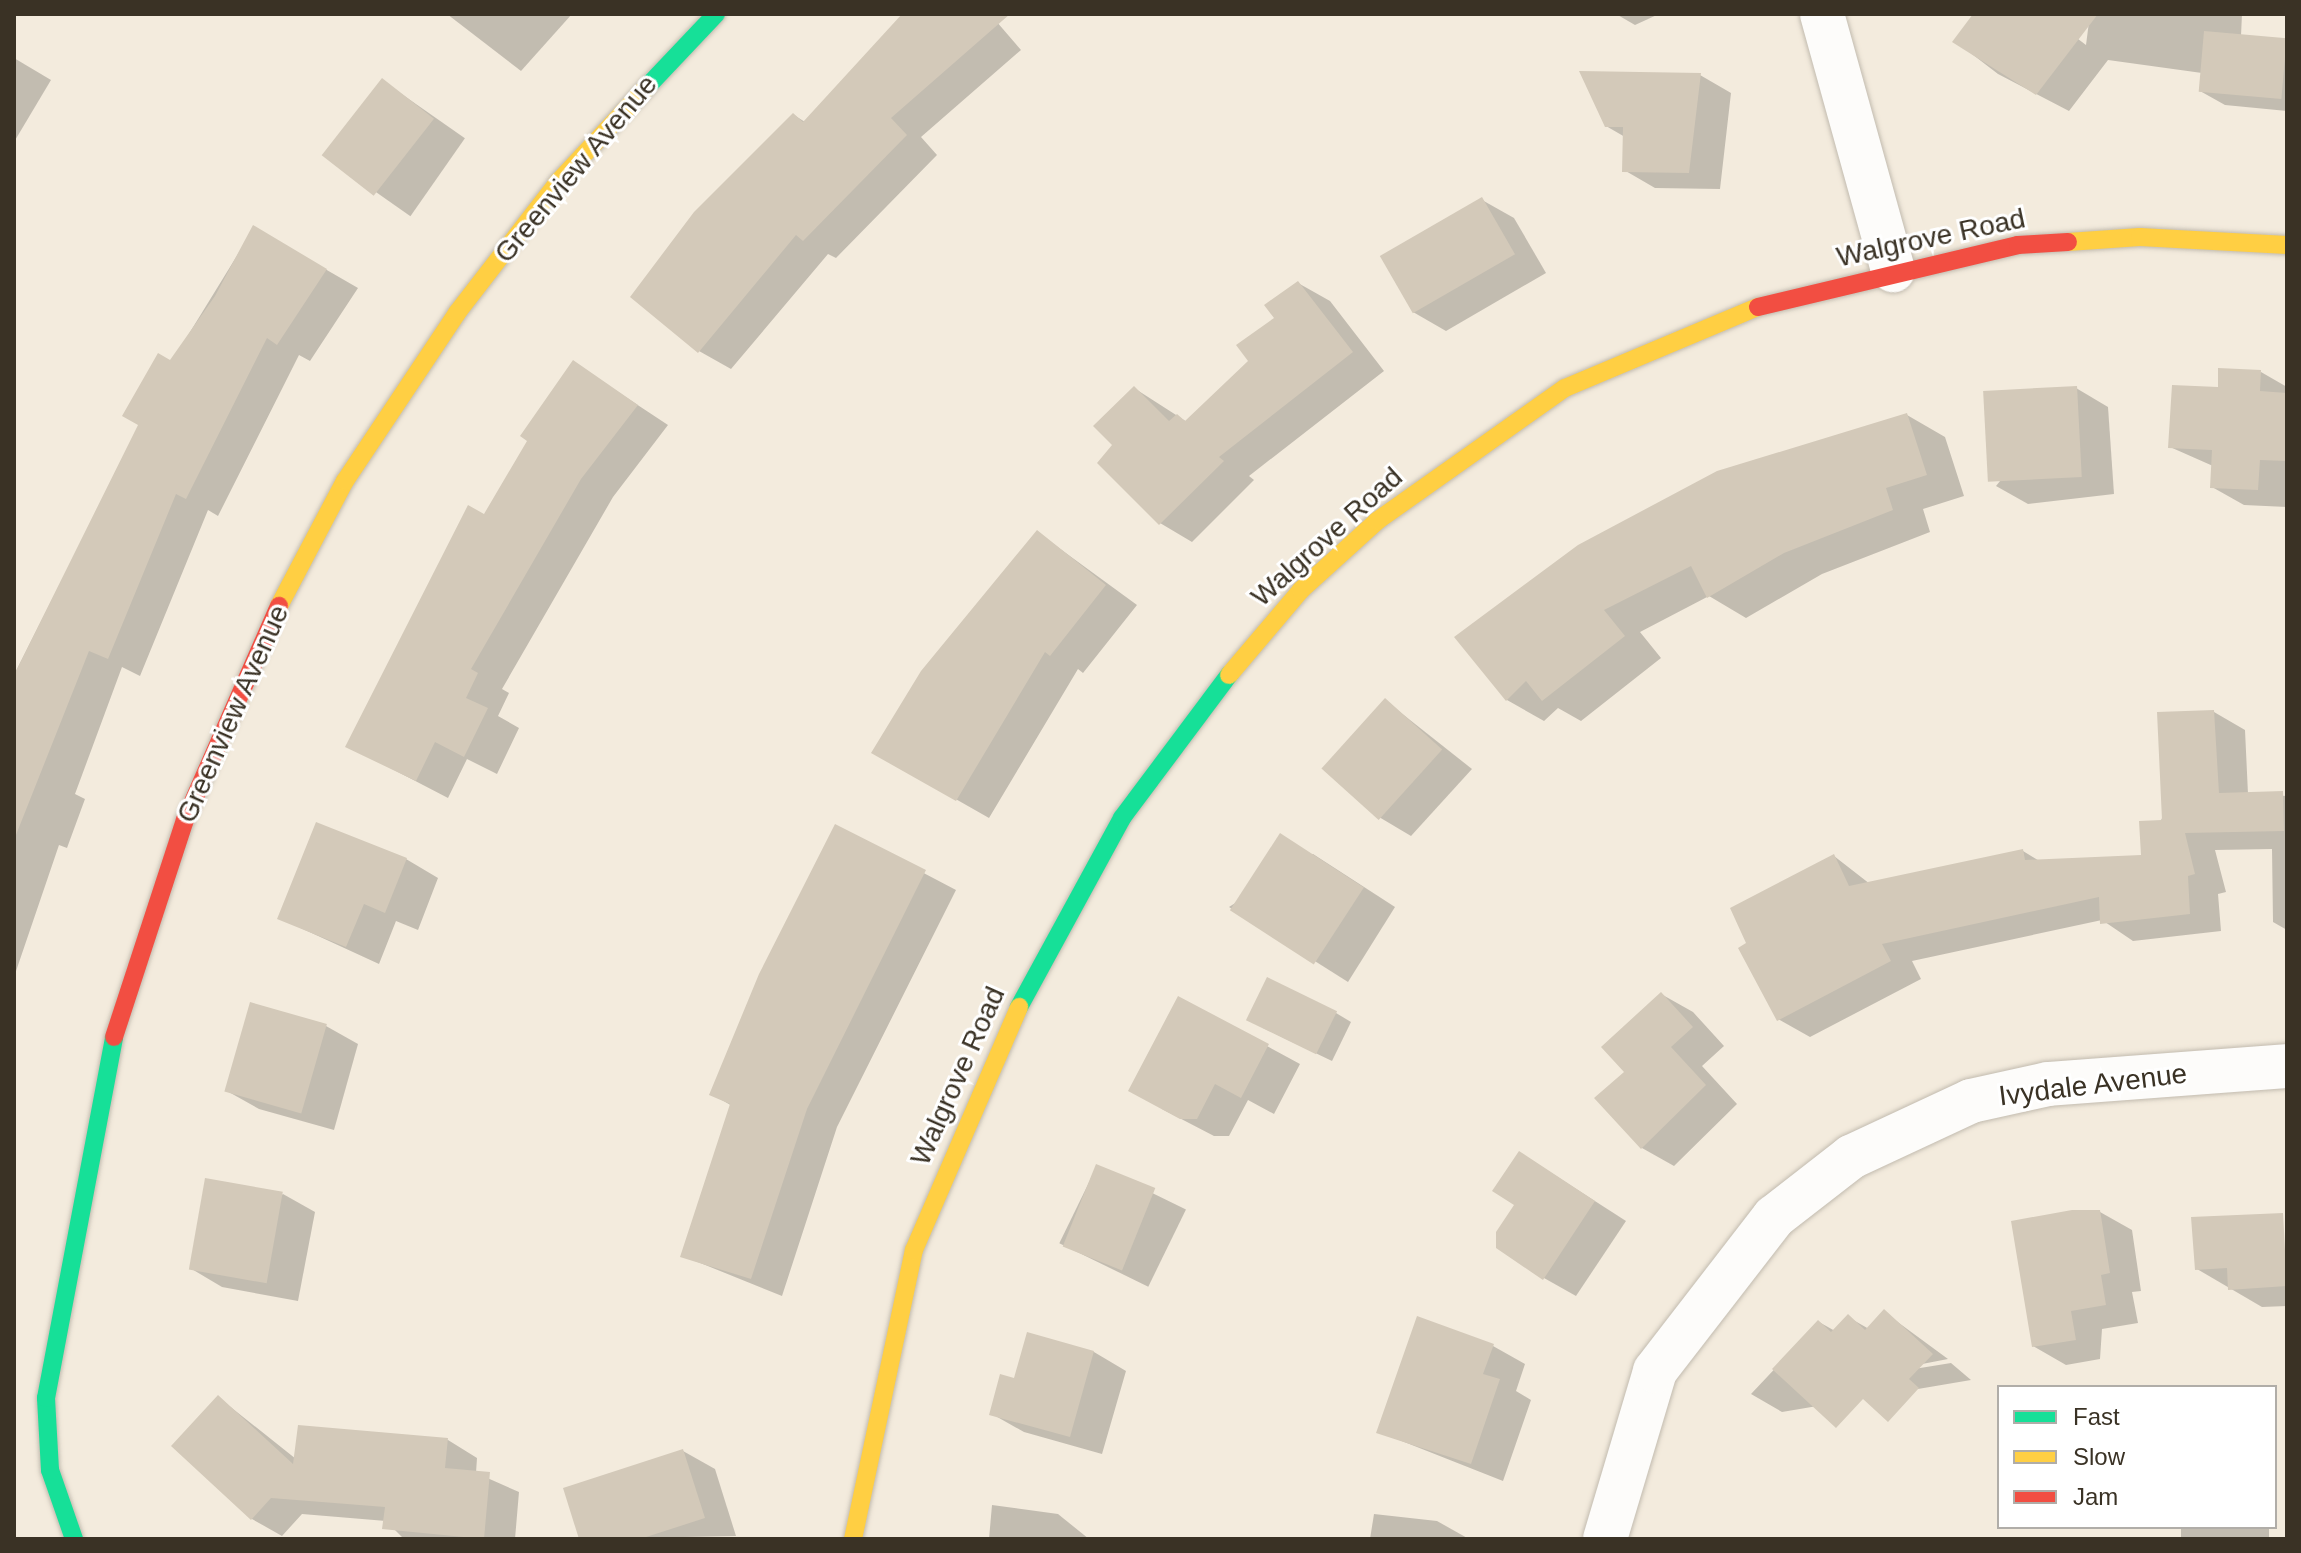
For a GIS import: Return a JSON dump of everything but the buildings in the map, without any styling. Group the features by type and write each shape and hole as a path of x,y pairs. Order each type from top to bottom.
{"street":[{"name":"Greenview Avenue","path":"74,1539 50,1470 46,1398 77,1206 115,1034 185,820 258,645 345,481 457,313 559,181 716,14"},
{"path":"1822,14 1893,270"},
{"name":"Walgrove Road","path":"853,1539 914,1250 964,1122 1122,818 1244,653 1377,521 1565,388 1737,312 1893,270 2018,245 2140,237 2287,245"},
{"name":"Ivydale Avenue","path":"1605,1539 1655,1371 1774,1217 1851,1157 1971,1101 2048,1084 2287,1066"}],"traffic: fast":[{"path":"646,88 716,14"},
{"path":"1019,1007 1122,818 1229,675"},
{"path":"74,1539 50,1470 46,1398 114,1037"}],"traffic: slow":[{"path":"279,606 345,481 457,313 559,181 646,88"},
{"path":"2068,242 2140,237 2287,245"},
{"path":"1229,675 1301,590 1377,521 1565,388 1758,307"},
{"path":"853,1539 914,1250 1019,1007"}],"traffic: jam":[{"path":"1758,307 2018,245 2068,242"},
{"path":"114,1037 185,820 279,606"}]}
